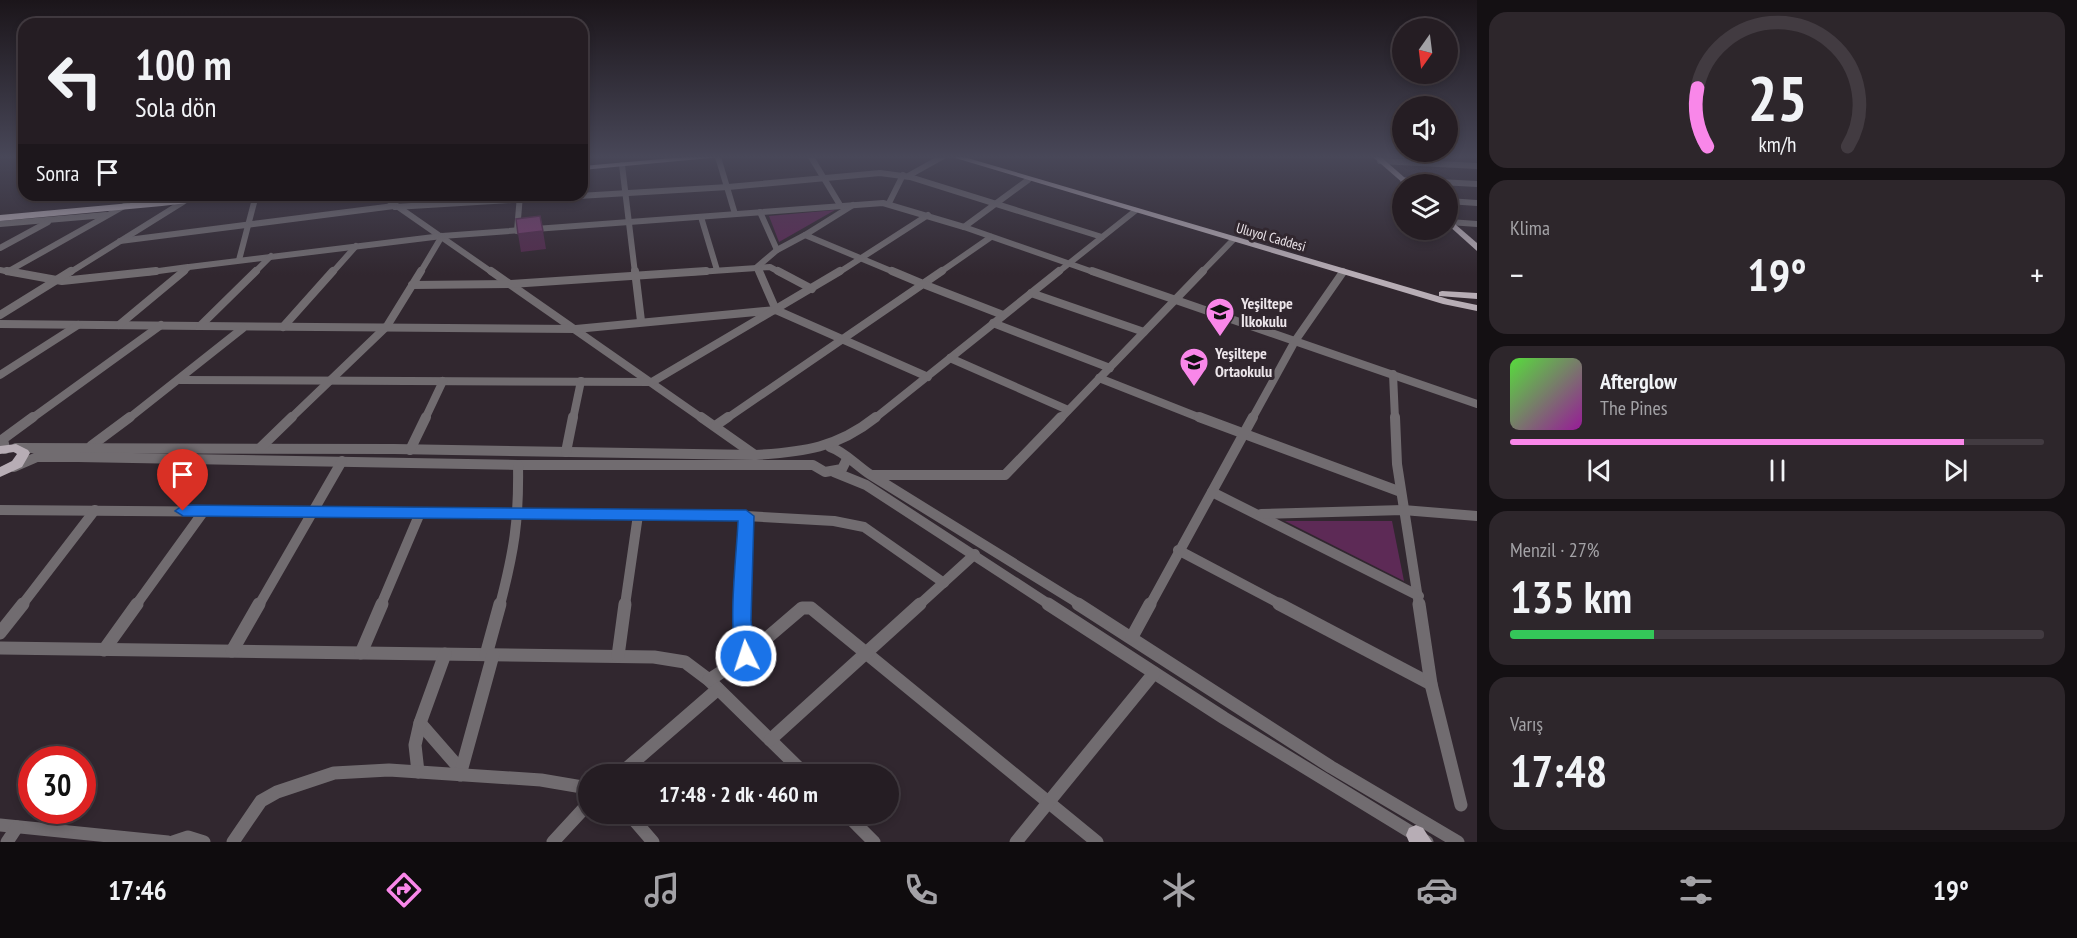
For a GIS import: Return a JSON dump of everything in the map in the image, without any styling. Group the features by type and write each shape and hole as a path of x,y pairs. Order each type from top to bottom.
{"main road":[{"name":"Uluyol Caddesi","path":"1084,196 1433,298 1477,308"},
{"name":"Uluyol Caddesi","path":"1101,196 1413,287 1447,295 1477,296"},
{"path":"0,216 63,213 162,201"},
{"path":"0,216 191,201"},
{"path":"1458,230 1477,248"},
{"path":"1433,298 1477,314"},
{"path":"5,472 24,456 23,450 7,449"}],"street":[{"path":"624,196 641,321"},
{"path":"730,196 735,214"},
{"path":"835,196 840,205"},
{"path":"889,203 893,196"},
{"path":"974,196 1102,237"},
{"path":"964,227 1006,196"},
{"path":"239,260 254,201"},
{"path":"388,201 512,284 755,455"},
{"path":"120,242 394,207 470,201"},
{"path":"517,231 520,201"},
{"path":"0,315 183,202"},
{"path":"1458,202 1477,203"},
{"path":"0,270 58,280 87,280 442,236 889,203 1477,404"},
{"path":"757,267 777,250 855,204"},
{"path":"0,276 124,206"},
{"path":"161,325 3,440 7,449 91,446 755,455 813,451 830,447 856,433 1135,211"},
{"path":"760,212 777,250"},
{"path":"0,248 63,213"},
{"path":"0,224 108,215"},
{"path":"180,380 652,382 861,260 928,215"},
{"path":"702,217 717,270"},
{"path":"1458,222 1477,224"},
{"path":"805,235 861,260 1003,315"},
{"path":"260,448 329,379 387,326 442,236"},
{"path":"715,426 992,237"},
{"path":"871,475 998,477 1005,475 1233,240"},
{"path":"283,327 356,246"},
{"path":"200,326 271,256"},
{"path":"119,326 189,267"},
{"path":"757,267 776,310"},
{"path":"412,285 512,284 770,267 812,289"},
{"path":"1132,637 1295,341 1343,272"},
{"path":"1031,293 1144,332"},
{"path":"0,324 243,328 387,326 576,329 641,321 776,310 928,377"},
{"path":"993,323 1110,368"},
{"path":"0,375 78,325"},
{"path":"91,446 180,380 243,328"},
{"path":"950,358 1068,410"},
{"path":"1393,374 1403,510 1419,596 1431,684 1461,805"},
{"path":"1100,378 1244,435 1401,492"},
{"path":"410,450 442,381"},
{"path":"566,452 581,381"},
{"path":"834,472 845,466 846,456 856,433"},
{"path":"830,447 871,475 1132,637 1331,767 1458,842"},
{"path":"813,451 809,459 819,470 834,472 866,485 975,554 1154,673 1421,840"},
{"path":"5,472 37,457 518,465 813,465"},
{"path":"232,651 342,461"},
{"path":"460,772 515,548 519,514 518,465"},
{"path":"1212,492 1419,596"},
{"path":"0,510 746,516 834,521 864,527 944,582"},
{"path":"0,633 95,510"},
{"path":"1258,514 1403,510 1477,516"},
{"path":"104,650 204,511"},
{"path":"361,653 420,513"},
{"path":"618,657 638,515"},
{"path":"746,516 743,620 746,656"},
{"path":"1178,550 1431,684"},
{"path":"770,740 975,554"},
{"path":"630,764 713,684 802,608 811,608 1096,842"},
{"path":"0,648 654,657 686,662 713,684 795,764"},
{"path":"418,772 415,745 420,723 445,654"},
{"path":"1016,842 1154,673"},
{"path":"420,723 460,772"},
{"path":"233,842 261,801 277,792 334,772 358,770 460,772 541,780 578,786"},
{"path":"553,842 578,815"},
{"path":"637,824 653,842"},
{"path":"856,824 874,842"},
{"path":"0,825 171,842 188,837 204,842"},
{"path":"7,842 17,826"}],"shaded area":[{"path":"835,210 779,242 769,216"},
{"path":"1285,521 1392,521 1404,581"}],"building":[{"path":"540,216 543,231 518,234 516,219"}],"place":[{"name":"Yeşiltepe İlkokulu","path":"1220,338"},
{"name":"Yeşiltepe Ortaokulu","path":"1194,388"}],"route":[{"path":"183,511 746,516 743,620 746,656"}]}
